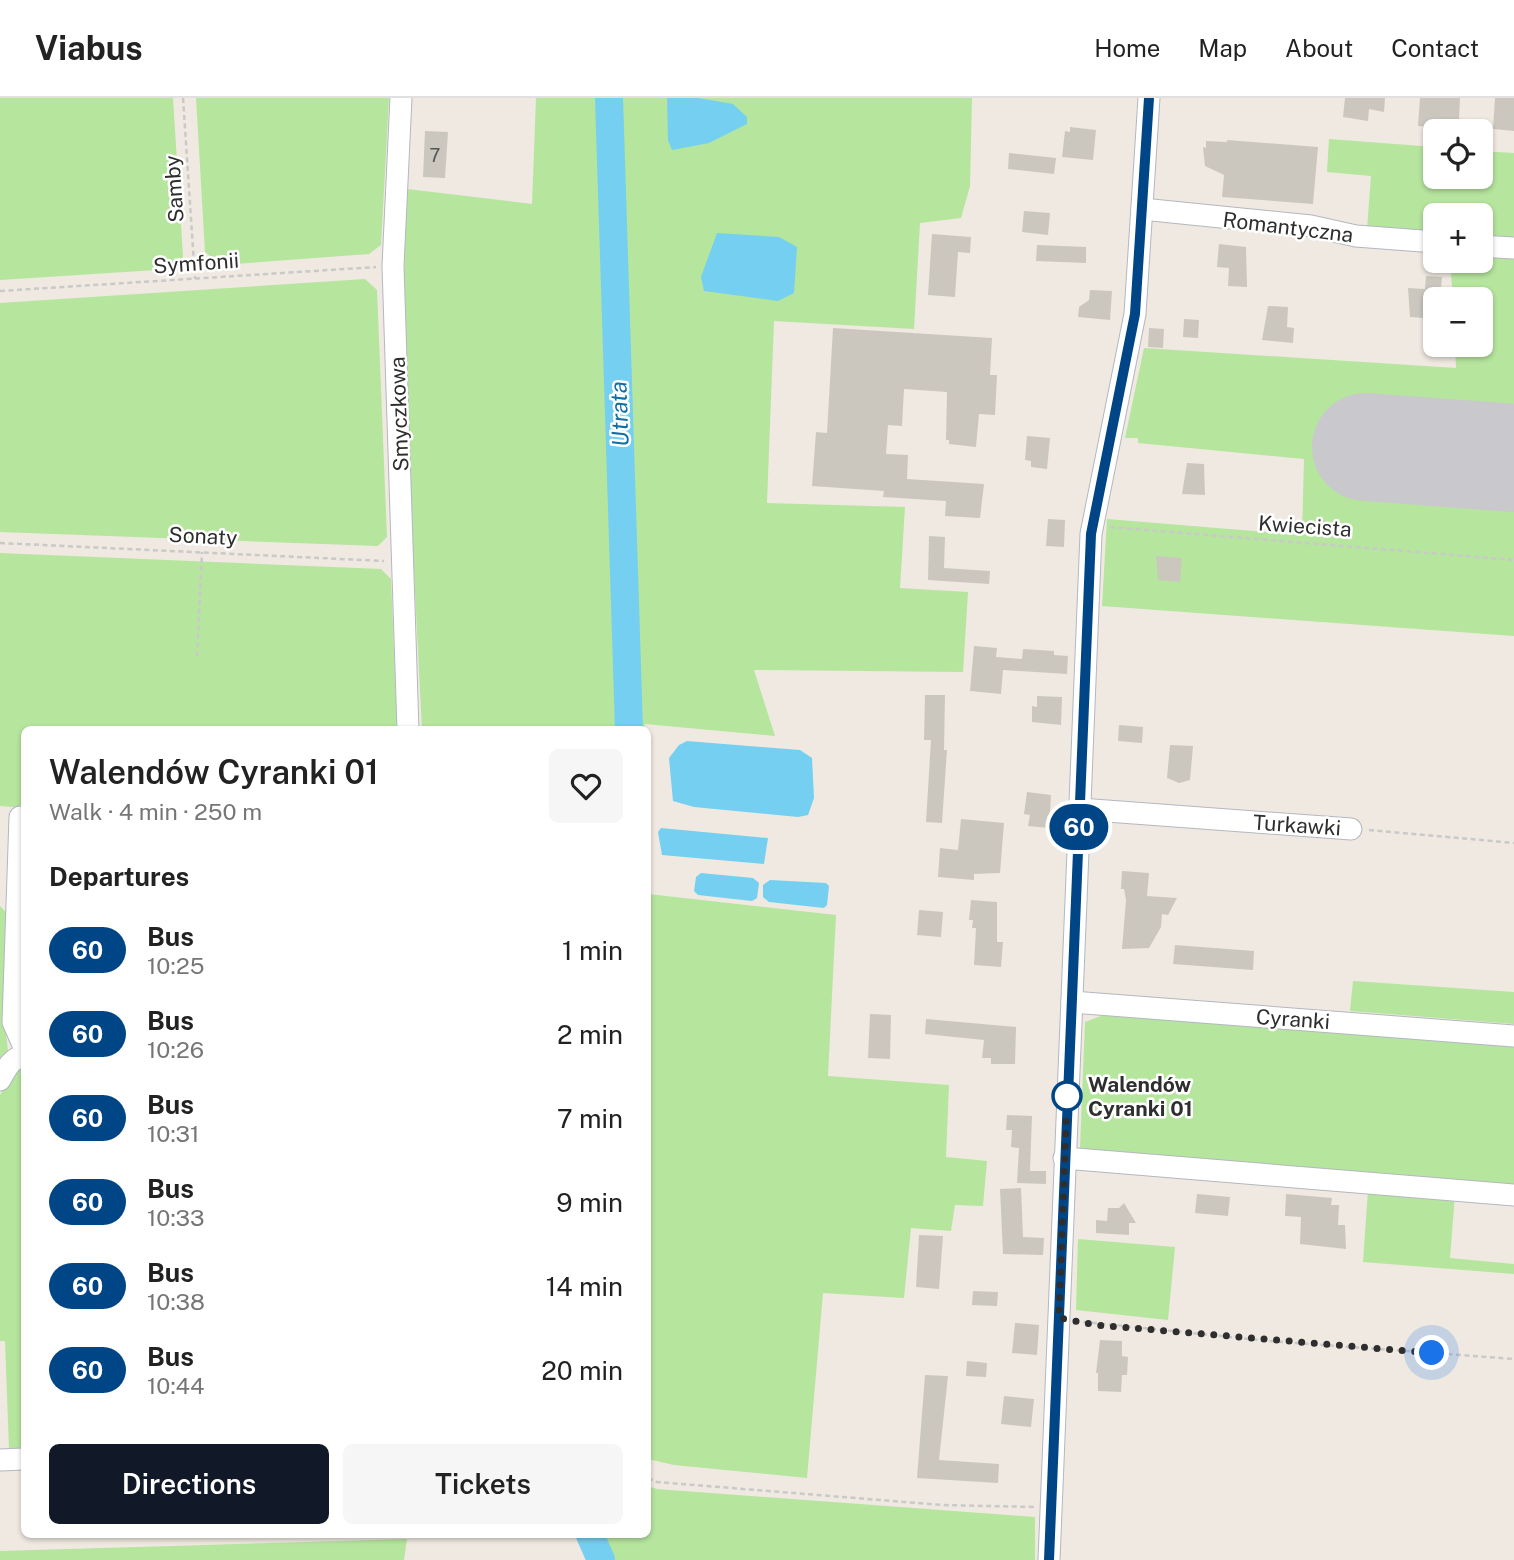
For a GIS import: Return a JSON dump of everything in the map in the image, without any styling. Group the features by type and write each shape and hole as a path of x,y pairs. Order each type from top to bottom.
{"street":[{"name":"Smyczkowa","path":"401,98 393,266 408,726"},
{"path":"1049,1560 1064,1158 1093,526 1135,314 1149,98"},
{"name":"Romantyczna","path":"1142,209 1311,226 1356,236 1423,241"},
{"path":"1493,247 1514,248"},
{"name":"Turkawki","path":"1080,809 1352,829"},
{"path":"21,817 9,886 13,1022 21,1040"},
{"name":"Cyranki","path":"1072,1002 1514,1036"},
{"path":"0,1080 8,1065 21,1056"},
{"path":"1064,1158 1514,1195"},
{"path":"0,1460 21,1459"}],"path":[{"name":"Samby","path":"183,98 195,279"},
{"name":"Symfonii","path":"0,291 393,266"},
{"name":"Kwiecista","path":"1093,526 1514,560"},
{"name":"Sonaty","path":"0,543 404,562"},
{"path":"197,656 202,552"},
{"name":"Turkawki","path":"1352,829 1514,843"},
{"path":"1059,1318 1096,1325 1514,1359"},
{"path":"651,1479 657,1482 942,1505 1052,1507"}],"green space":[{"path":"0,98 173,98 183,257 172,269 0,280"},
{"path":"196,98 389,98 381,245 369,254 221,265 205,252"},
{"path":"536,98 972,98 970,186 961,218 920,223 914,329 774,321 767,503 905,507 900,588 968,592 963,672 754,670 775,736 645,724 422,726 402,333 407,189 532,204"},
{"path":"1329,139 1423,146 1423,189 1493,189 1493,152 1514,153 1514,240 1493,238 1493,203 1423,203 1423,233 1367,229 1371,176 1327,172"},
{"path":"1493,257 1514,259 1514,636 1102,606 1107,519 1302,535 1304,459 1138,443 1138,438 1125,438 1144,348 1456,368 1456,357 1493,357 1493,287 1452,287 1451,273 1493,273"},
{"path":"365,279 377,290 387,537 378,546 0,532 0,303"},
{"path":"0,553 381,569 391,579 396,726 21,726 21,808 0,806"},
{"path":"651,894 836,915 828,1076 949,1085 946,1157 987,1161 983,1206 955,1205 951,1231 911,1228 904,1298 823,1293 807,1478 674,1465 651,1460"},
{"path":"0,906 7,913 4,1017 8,1051 0,1059"},
{"path":"1353,981 1514,992 1514,1024 1350,1011"},
{"path":"1128,1015 1514,1044 1514,1187 1087,1153 1080,1148 1085,1022 1101,1016"},
{"path":"21,1064 21,1448 9,1449 5,1341 0,1341 0,1095 18,1065"},
{"path":"1368,1190 1455,1194 1450,1258 1514,1264 1514,1274 1363,1262"},
{"path":"1078,1239 1175,1247 1168,1320 1076,1310"},
{"path":"651,1487 1035,1517 1035,1560 589,1560 583,1538 651,1538"},
{"path":"407,1539 404,1560 0,1560 0,1551"}],"water":[{"path":"667,98 698,98 733,104 747,117 747,124 709,143 672,150 668,140"},
{"path":"717,233 779,237 797,247 794,293 778,301 704,291 701,277"},
{"path":"687,741 800,750 812,758 814,798 808,815 798,817 694,807 673,801 669,758 679,745"},
{"path":"661,828 768,838 764,864 662,855 658,832"},
{"path":"701,873 753,878 759,883 757,898 752,901 698,895 694,891 696,877"},
{"path":"770,880 826,883 829,886 827,905 824,908 769,902 763,897 763,885"}],"building":[{"path":"1345,98 1385,98 1384,112 1369,109 1368,121 1343,117"},
{"path":"1420,98 1460,98 1459,119 1423,119 1423,126 1418,126"},
{"path":"1495,98 1514,98 1514,131 1493,129"},
{"path":"1070,127 1096,130 1093,160 1062,157 1065,131 1070,132"},
{"path":"425,131 448,132 445,178 423,177"},
{"path":"1227,140 1318,147 1313,204 1222,197 1224,175 1205,166 1203,147 1206,148 1206,141"},
{"path":"1009,153 1056,158 1054,174 1008,169"},
{"path":"1024,211 1050,213 1048,235 1022,232"},
{"path":"932,234 971,237 970,253 958,252 955,297 928,295"},
{"path":"1219,244 1246,247 1247,287 1228,286 1229,268 1217,267"},
{"path":"1037,245 1086,247 1086,263 1036,261"},
{"path":"1426,276 1442,277 1441,287 1425,287"},
{"path":"1408,288 1423,289 1423,318 1410,317"},
{"path":"1090,290 1112,291 1110,320 1078,317 1079,307 1089,300"},
{"path":"1268,306 1288,307 1287,327 1294,328 1293,343 1262,340"},
{"path":"1184,319 1199,320 1198,338 1183,337"},
{"path":"833,328 992,338 990,375 997,375 995,415 979,414 976,447 949,444 949,440 946,440 947,392 904,389 902,426 888,425 886,454 908,455 907,479 984,484 980,518 945,516 946,501 883,497 884,491 812,486 816,432 827,433"},
{"path":"1149,328 1164,329 1163,348 1148,347"},
{"path":"1027,436 1050,438 1047,469 1031,467 1031,461 1025,460"},
{"path":"1187,463 1204,464 1205,495 1182,494"},
{"path":"1048,519 1065,520 1064,547 1046,546"},
{"path":"929,536 945,537 944,568 990,571 989,584 928,580"},
{"path":"1156,556 1182,558 1180,582 1158,580"},
{"path":"974,646 997,648 996,657 1022,659 1023,649 1054,651 1054,655 1068,656 1067,674 1003,670 1001,694 970,691"},
{"path":"925,695 945,695 944,750 947,750 942,823 926,822 931,740 924,740"},
{"path":"1037,696 1062,697 1061,725 1032,722 1032,706 1037,707"},
{"path":"1119,725 1143,727 1142,743 1118,741"},
{"path":"1170,745 1193,746 1190,780 1179,783 1167,778"},
{"path":"1027,792 1051,795 1049,828 1028,826 1030,815 1024,814"},
{"path":"961,819 1004,823 1000,873 974,874 974,880 938,877 940,848 958,850"},
{"path":"1122,871 1149,873 1147,896 1177,898 1168,915 1162,914 1161,927 1149,948 1122,949 1126,900 1124,889 1121,889"},
{"path":"971,900 997,902 997,942 1003,942 1001,967 974,965 976,928 972,928 973,920 969,920"},
{"path":"919,910 943,912 941,937 917,935"},
{"path":"1175,945 1254,951 1253,970 1173,964"},
{"path":"870,1014 891,1015 890,1059 868,1058"},
{"path":"926,1019 1016,1027 1015,1064 991,1064 991,1058 982,1058 984,1040 925,1034"},
{"path":"1007,1115 1032,1116 1030,1171 1046,1171 1046,1184 1017,1183 1019,1148 1011,1147 1012,1130 1006,1130"},
{"path":"1021,1188 1023,1237 1044,1238 1043,1255 1003,1254 1000,1189"},
{"path":"1197,1194 1230,1197 1228,1216 1195,1213"},
{"path":"1286,1194 1332,1198 1331,1205 1339,1205 1338,1225 1345,1225 1346,1249 1300,1244 1301,1217 1285,1216"},
{"path":"1124,1203 1136,1223 1129,1223 1129,1235 1096,1233 1096,1220 1107,1221 1108,1208 1119,1208"},
{"path":"919,1235 943,1236 939,1289 916,1287"},
{"path":"973,1291 998,1292 997,1306 972,1305"},
{"path":"1015,1323 1039,1325 1037,1355 1012,1353"},
{"path":"1100,1340 1122,1341 1122,1356 1128,1357 1127,1375 1122,1375 1121,1392 1098,1391 1096,1373"},
{"path":"967,1361 987,1363 986,1377 966,1376"},
{"path":"925,1375 948,1376 939,1460 999,1464 998,1483 917,1478"},
{"path":"1004,1396 1034,1399 1031,1427 1001,1424"}],"waterway":[{"name":"Utrata","path":"609,98 629,726"},
{"name":"Utrata","path":"591,1538 601,1560"}],"runway":[{"path":"1366,447 1514,458"}],"bus line":[{"name":"60","path":"1049,1560 1091,534 1135,314 1149,98"}],"place":[{"name":"Walendów Cyranki 01","path":"1067,1096"}],"route":[{"path":"1067,1096 1059,1318 1096,1325 1432,1353"}]}
